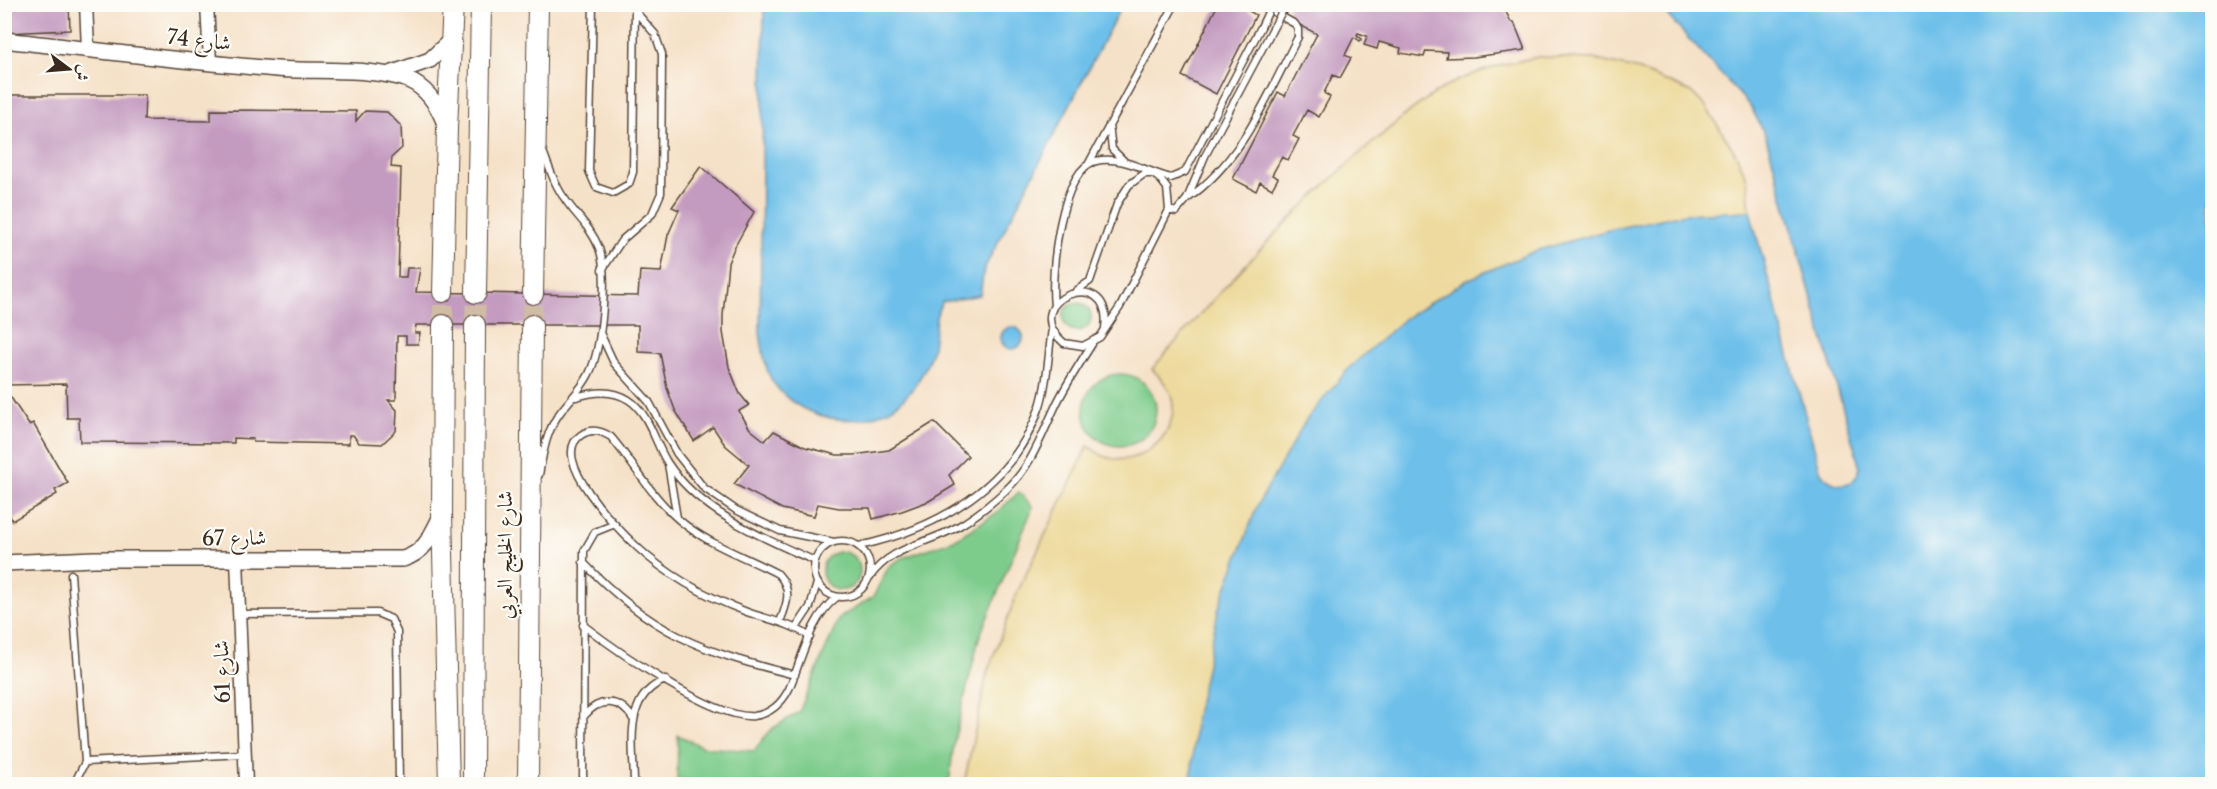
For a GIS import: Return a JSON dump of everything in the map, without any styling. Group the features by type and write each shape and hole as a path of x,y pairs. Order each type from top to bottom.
{"main road":[{"path":"443,292 453,4"},
{"path":"476,293 481,4"},
{"path":"533,294 538,4"},
{"path":"443,325 442,514 449,784"},
{"name":"شارع الخليج العربي","path":"473,784 475,325"},
{"name":"شارع الخليج العربي","path":"528,784 532,325"},
{"path":"448,747 456,784"}],"street":[{"path":"86,4 88,49"},
{"path":"207,4 210,62"},
{"name":"شارع 74","path":"4,40 276,69 389,75 409,81 426,92 440,109 447,128"},
{"name":"شارع 74","path":"389,75 430,60 451,40"},
{"name":"شارع 67","path":"4,562 94,559 403,559 419,553 426,545 442,514"},
{"name":"شارع 61","path":"237,559 246,784"}],"lane":[{"path":"593,4 589,171 596,187 607,193 625,188 633,172 635,8"},
{"path":"1092,343 1074,347 1064,343 1052,328 1050,321 1054,305 1053,262 1059,223 1077,179 1089,164 1175,4"},
{"path":"1169,210 1176,212 1187,200 1211,182 1245,139 1298,37 1295,24 1259,4"},
{"path":"1054,305 1060,298 1090,281 1117,204 1135,180 1144,174 1172,178 1185,172 1272,4"},
{"path":"1187,200 1205,156 1286,4"},
{"path":"602,270 622,240 652,214 661,193 662,54 655,34 635,8"},
{"path":"1109,125 1112,149 1125,162"},
{"path":"529,522 549,432 560,413 575,397 595,361 601,335 602,270 596,241 586,222 559,190 535,134"},
{"path":"817,582 825,592 837,597 852,596 860,592 880,562 895,552 928,541 959,526 1008,488 1037,448 1057,404 1092,343 1124,301 1169,210 1167,188 1152,174 1113,159 1089,164"},
{"path":"1076,291 1085,292 1100,302 1104,310 1105,328"},
{"path":"859,546 909,532 950,513 991,482 1029,432 1040,405 1052,328"},
{"path":"601,335 614,363 649,402 677,454 704,488 736,510 780,531 834,542 851,542 859,546 869,560 869,578"},
{"path":"575,397 598,392 628,399 643,416 668,464 709,507 744,528 815,561"},
{"path":"780,622 789,596 784,580 778,574 722,549 677,519 651,490 611,437 605,433 590,431 577,438 573,445 571,459 582,482 636,547 693,587 735,608 796,628 810,638"},
{"path":"668,464 677,519"},
{"path":"584,784 583,562 588,541 595,532 615,524"},
{"path":"796,628 810,607 817,582 815,561 826,546 834,542"},
{"path":"583,562 632,607 681,639 728,658 795,675"},
{"path":"71,573 85,762 74,784"},
{"path":"583,624 666,680 719,707 737,714 755,716 779,704 795,675 823,610 837,597"},
{"path":"240,614 377,613 392,619 397,632 399,784"},
{"path":"634,784 633,718 644,694 666,680"},
{"path":"585,715 591,707 610,702 628,710 633,718"},
{"path":"85,762 244,754"}],"green space":[{"path":"1077,303 1087,307 1091,317 1087,327 1077,331 1067,327 1063,317 1067,307"},
{"path":"1120,374 1134,377 1146,384 1153,396 1156,410 1153,424 1146,436 1134,443 1120,446 1106,443 1094,436 1087,424 1084,410 1087,396 1094,384 1106,377"},
{"path":"1019,492 1033,507 979,638 954,741 949,784 677,784 678,735 703,747 754,751 770,730 799,712 839,618 873,597 889,566 902,558 954,540 995,514"},
{"path":"841,552 855,557 860,571 855,585 841,590 827,585 822,571 827,557"}],"sand":[{"path":"1538,57 1593,59 1639,70 1691,92 1706,107 1736,154 1747,179 1750,211 1685,214 1609,230 1535,251 1467,280 1405,318 1195,720 1191,784 964,784 987,673 1017,593 1088,446 1103,456 1117,459 1130,458 1144,453 1155,445 1164,435 1170,423 1173,409 1168,388 1152,369 1254,256 1364,150 1418,105 1451,84 1494,68"}],"water":[{"path":"764,5 1122,5 984,269 980,295 942,302 936,318 932,352 921,376 910,392 896,405 878,414 860,419 821,416 802,408 786,397 773,382 766,365 760,333"},
{"path":"1658,5 2212,5 2212,784 1191,784 1195,720 1219,607 1257,506 1306,420 1349,368 1405,318 1467,280 1535,251 1609,230 1685,214 1750,211 1821,473 1837,484 1848,483 1857,475 1860,468 1766,137 1751,107"},
{"path":"1008,327 1016,327 1023,334 1023,342 1016,349 1008,349 1001,342 1001,334"}],"building":[{"path":"4,4 69,4 70,30 4,33"},
{"path":"1218,4 1237,4 1256,15 1216,94 1182,76"},
{"path":"1291,4 1502,4 1511,22 1514,22 1525,50 1474,57 1446,58 1447,52 1426,51 1424,57 1400,53 1401,48 1379,42 1377,49 1364,45 1367,36 1358,33 1357,35 1362,39 1360,41 1354,37 1345,55 1351,58 1340,78 1333,75 1324,93 1330,97 1319,117 1307,110 1293,136 1299,139 1288,160 1282,157 1272,175 1278,178 1272,189 1260,182 1256,191 1233,179 1278,92 1285,96 1317,34 1285,17"},
{"path":"4,95 145,95 144,120 211,121 211,110 356,111 356,121 365,111 387,112 401,126 402,148 392,157 391,167 401,168 398,277 406,277 407,268 420,268 416,292 638,296 640,271 661,272 668,235 679,210 672,207 701,166 754,212 728,263 723,315 723,332 729,367 740,394 749,405 739,411 750,429 765,441 774,431 805,447 837,455 854,455 889,450 934,422 968,456 949,475 955,485 929,501 902,511 873,519 870,508 839,508 818,504 814,516 782,509 734,484 749,465 725,445 713,427 694,441 675,410 667,388 660,353 638,352 638,325 416,325 415,333 420,333 418,344 406,344 406,336 397,336 396,400 388,400 397,410 396,431 382,444 359,443 353,435 349,435 349,444 253,442 253,439 234,438 234,443 80,442 79,418 67,418 66,384 4,385"},
{"path":"4,387 29,425 33,423 68,483 55,490 57,494 12,521 10,516 4,520"}],"tunnel":[{"path":"443,292 443,325"},
{"path":"475,325 476,293"},
{"path":"532,325 533,294"}]}
